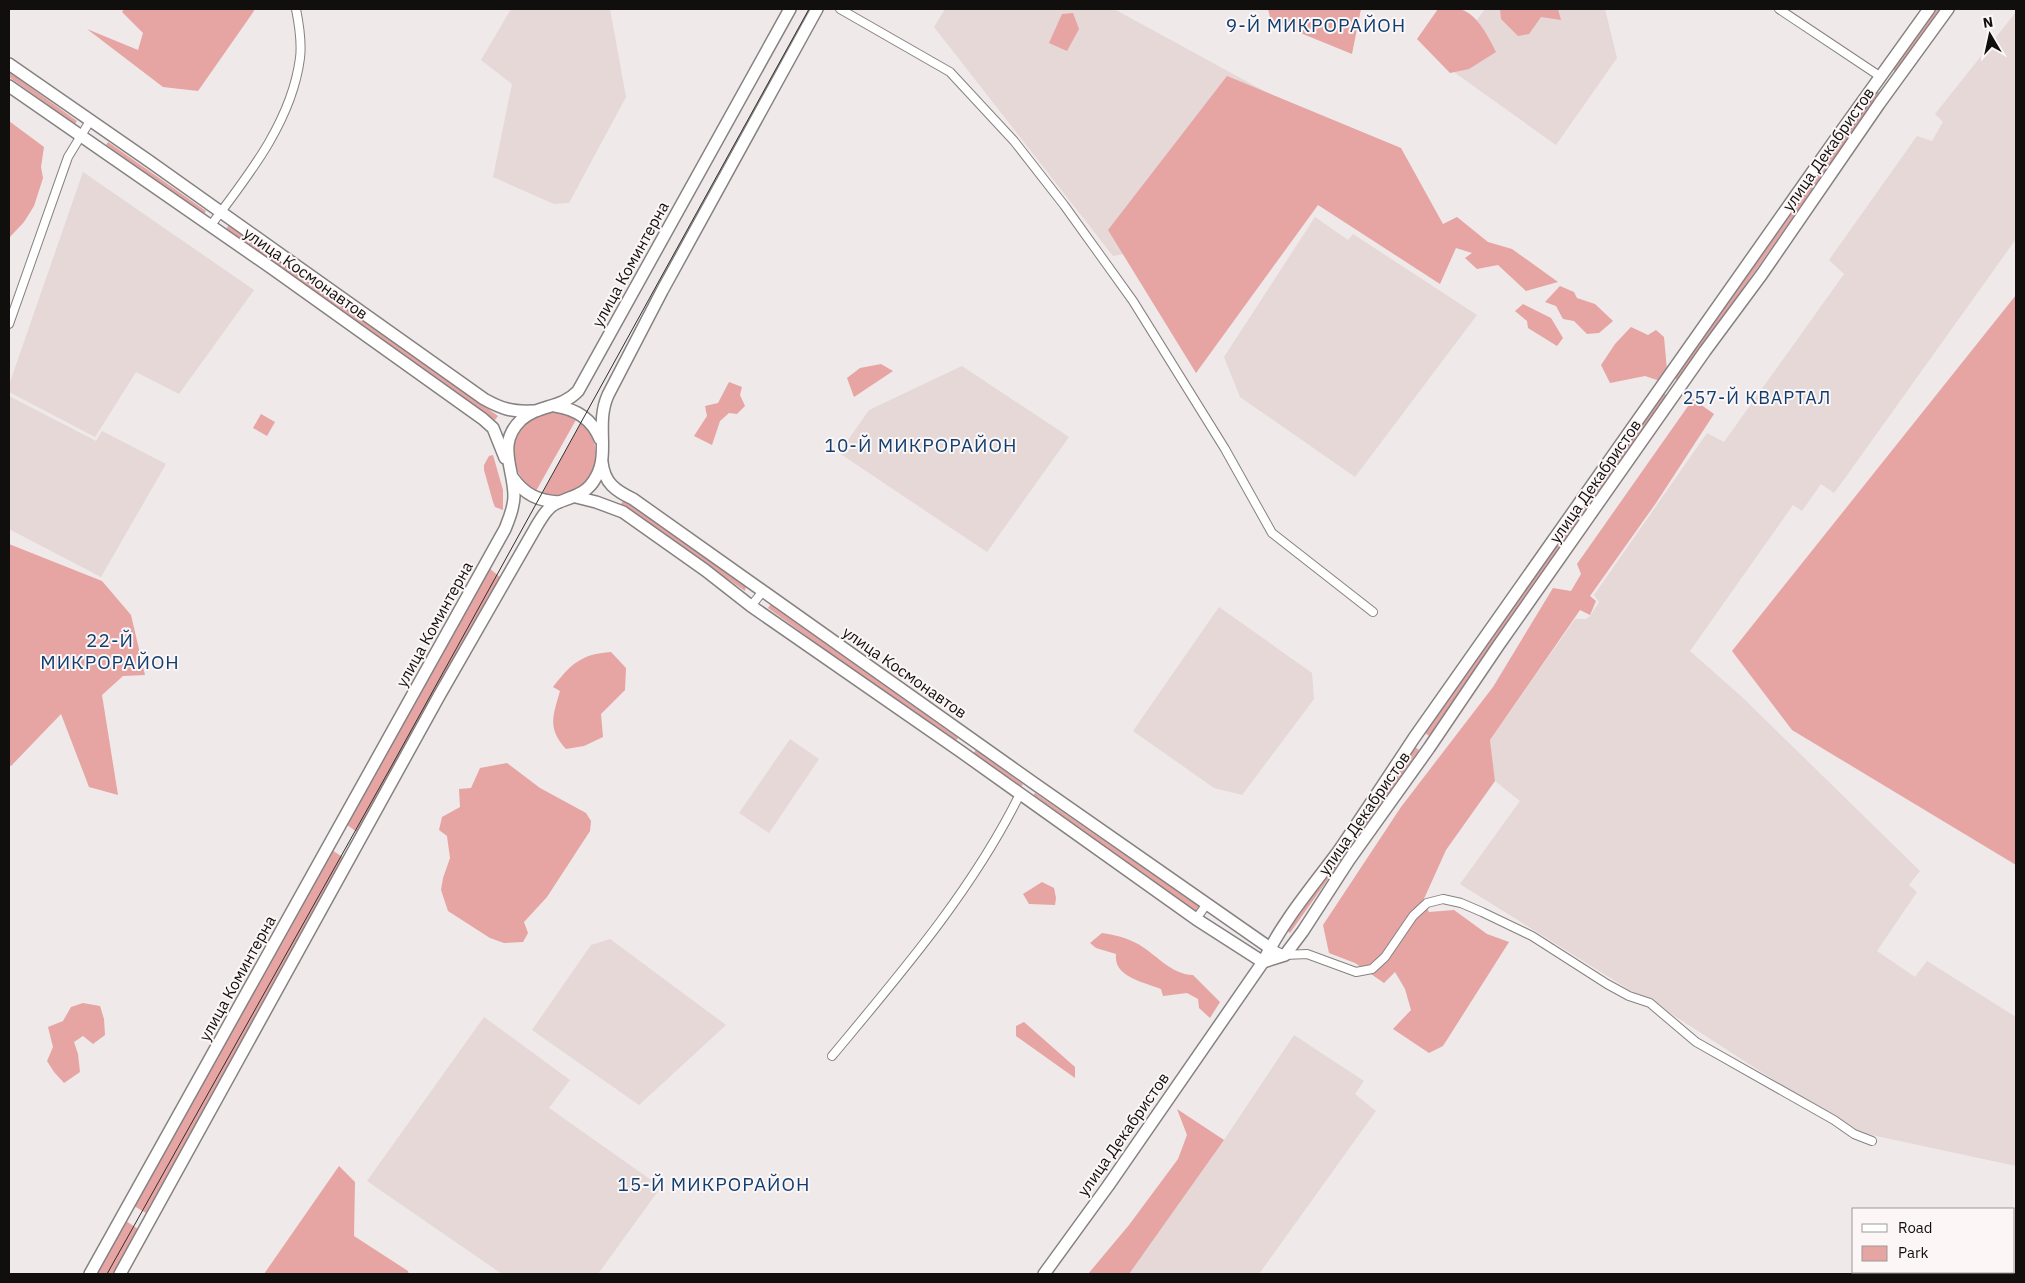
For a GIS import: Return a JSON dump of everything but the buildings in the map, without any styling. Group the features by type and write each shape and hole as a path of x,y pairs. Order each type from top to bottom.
{"street":[{"path":"211,225 271,138 296,80 300,56 296,9"},
{"name":"улица Коминтерна","path":"90,1274 505,529 514,506 507,448 513,430 526,416 535,411 555,406 574,396 581,387 790,9"},
{"path":"120,1274 495,596 543,515 559,502 583,493 596,479 600,471 602,452 601,418 603,406 608,395 662,291 818,9"},
{"path":"840,9 950,72 1014,141 1064,205 1133,301 1225,449 1272,533 1373,612"},
{"path":"1779,9 1881,77"},
{"name":"улица Декабристов","path":"1044,1274 1108,1186 1263,962 1270,948 1358,823 1414,738 1840,132 1929,9"},
{"name":"улица Декабристов","path":"1285,955 1498,646 1948,9"},
{"name":"улица Космонавтов","path":"9,64 484,399 503,409 535,411"},
{"name":"улица Космонавтов","path":"9,86 211,225 483,420 496,433 512,477 527,494 543,501 559,502"},
{"path":"9,324 68,158 90,121"},
{"path":"1665,382 1677,391"},
{"name":"улица Космонавтов","path":"555,406 575,411 592,424 601,442 604,472 615,490 633,499 1206,905 1270,948"},
{"name":"улица Космонавтов","path":"576,497 622,512 705,570 751,606 1196,919 1263,962"},
{"path":"751,606 762,591"},
{"path":"1414,738 1429,748"},
{"path":"832,1056 904,969 966,887 1020,794"},
{"path":"1263,962 1285,955 1307,954 1356,972 1372,969 1385,957 1413,916 1427,903 1443,899 1460,903 1532,936 1607,984 1629,996 1650,1003 1696,1042 1826,1115 1854,1134 1872,1141"},
{"path":"1196,919 1206,905"},
{"path":"1270,948 1285,955"}],"shaded area":[{"path":"511,9 610,9 626,97 569,203 554,204 493,177 512,84 481,60"},
{"path":"945,9 1114,9 1275,97 1154,248 1113,256 934,27"},
{"path":"1485,9 1605,9 1617,58 1556,145 1444,65"},
{"path":"2016,12 2016,239 1834,493 1821,484 1802,511 1793,505 1690,651 1742,697 1920,871 1909,885 1917,892 1877,951 1915,977 1927,961 2016,1017 2016,1166 1858,1132 1817,1108 1659,1004 1636,994 1460,884 1520,801 1495,781 1490,740 1575,619 1586,619 1590,616 1599,602 1594,595 1707,433 1724,442 1844,274 1829,260 1917,136 1932,141 1943,122 1935,114"},
{"path":"83,172 254,290 179,394 136,372 95,437 9,392 9,385"},
{"path":"1315,217 1348,240 1353,234 1477,315 1355,477 1240,397 1224,357"},
{"path":"962,366 1069,437 987,552 839,453 869,410"},
{"path":"9,396 96,441 102,431 166,464 101,577 9,529"},
{"path":"1219,607 1312,673 1314,699 1242,795 1214,788 1133,731"},
{"path":"790,739 819,759 769,833 739,813"},
{"path":"610,939 726,1025 639,1105 532,1030 591,945"},
{"path":"484,1017 570,1080 549,1108 661,1187 598,1274 502,1274 367,1181"},
{"path":"1294,1035 1364,1081 1355,1094 1376,1111 1259,1274 1128,1274 1224,1140"}],"green space":[{"path":"124,9 253,9 254,11 198,91 163,87 87,29 138,50 143,33 122,12"},
{"path":"1268,9 1361,9 1352,54 1271,21"},
{"path":"1438,9 1458,9 1471,15 1481,26 1496,52 1469,69 1450,73 1417,39"},
{"path":"1500,9 1558,9 1561,20 1541,17 1529,34 1518,36 1501,19"},
{"path":"1936,9 1941,9 1895,72 1893,69"},
{"path":"1073,13 1079,29 1067,51 1049,43 1062,14"},
{"path":"9,72 77,121 75,124 9,77"},
{"path":"1227,76 1401,148 1443,224 1457,217 1488,242 1512,249 1558,282 1526,291 1498,265 1477,269 1465,258 1472,253 1456,248 1440,284 1318,205 1196,373 1108,230"},
{"path":"1877,91 1880,93 1678,381 1675,378"},
{"path":"9,121 44,147 41,167 43,178 34,206 24,222 9,238"},
{"path":"108,142 206,211 204,214 106,145"},
{"path":"229,225 498,416 495,420 226,229"},
{"path":"1560,286 1574,292 1577,298 1595,304 1613,321 1599,333 1587,334 1574,321 1563,319 1556,306 1545,302"},
{"path":"2016,295 2016,865 1792,730 1732,651"},
{"path":"1523,304 1551,318 1563,338 1557,346 1528,328 1527,321 1515,311"},
{"path":"1631,327 1648,335 1656,330 1664,337 1667,370 1660,381 1645,376 1610,383 1601,365 1615,344"},
{"path":"881,364 893,371 854,397 847,378 860,368"},
{"path":"729,382 742,387 740,395 745,406 737,414 729,413 720,421 712,445 694,436 707,416 705,406 718,403"},
{"path":"1664,393 1667,396 1429,736 1425,733"},
{"path":"1693,399 1714,414 1656,503 1590,596 1596,601 1590,615 1580,610 1490,740 1495,781 1446,850 1423,901 1429,912 1454,910 1487,934 1509,942 1443,1046 1429,1053 1393,1029 1411,1010 1405,989 1395,972 1384,983 1355,963 1329,953 1323,925 1401,807 1493,687 1553,588 1571,591 1581,574 1577,564"},
{"path":"549,412 562,412 577,418 536,491 520,476 513,456 513,446 516,436 522,427 533,418"},
{"path":"261,414 275,422 267,436 253,428"},
{"path":"582,421 591,434 595,448 595,462 591,474 583,484 572,492 558,495 542,494"},
{"path":"493,455 503,490 503,510 495,507 484,470 484,465 489,456"},
{"path":"624,500 746,586 745,591 620,505"},
{"path":"9,544 102,581 131,615 145,675 123,676 102,695 118,795 89,787 61,714 11,766 9,765"},
{"path":"489,568 500,577 358,833 346,824"},
{"path":"771,604 958,738 954,743 768,608"},
{"path":"611,652 626,668 625,690 601,714 603,737 584,746 566,749 556,735 554,728 553,721 560,691 553,687 571,666 584,658"},
{"path":"1415,747 1419,750 1290,933 1286,930"},
{"path":"976,750 1023,784 1020,789 973,754"},
{"path":"507,763 540,788 586,813 591,821 590,831 547,897 524,922 528,933 523,942 504,943 490,938 448,911 441,890 450,858 447,836 439,830 442,817 460,807 459,789 471,788 480,768"},
{"path":"1035,793 1200,907 1195,913 1032,797"},
{"path":"332,850 344,858 146,1213 134,1206"},
{"path":"1042,882 1054,888 1055,905 1029,904 1023,894"},
{"path":"1102,933 1132,941 1177,971 1193,975 1220,1002 1210,1018 1199,1008 1198,999 1187,993 1163,996 1161,989 1131,978 1124,973 1116,962 1116,954 1096,948 1090,943"},
{"path":"83,1003 100,1006 104,1019 105,1035 93,1044 83,1036 74,1042 78,1054 80,1072 64,1083 47,1061 53,1047 48,1027 63,1021 71,1007"},
{"path":"1024,1022 1075,1067 1075,1078 1016,1036 1016,1026"},
{"path":"1177,1109 1224,1140 1129,1274 1088,1274 1129,1225 1178,1159 1187,1135"},
{"path":"339,1166 355,1182 354,1236 408,1271 409,1274 264,1274"},
{"path":"126,1221 138,1229 113,1274 97,1274"}],"tram line":[{"path":"107,1274 391,767 809,9"}],"district":[{"name":"9-Й МИКРОРАЙОН","path":"1316,25"},
{"name":"257-Й КВАРТАЛ","path":"1757,398"},
{"name":"10-Й МИКРОРАЙОН","path":"921,445"},
{"name":"22-Й МИКРОРАЙОН","path":"110,651"},
{"name":"15-Й МИКРОРАЙОН","path":"714,1184"}]}
